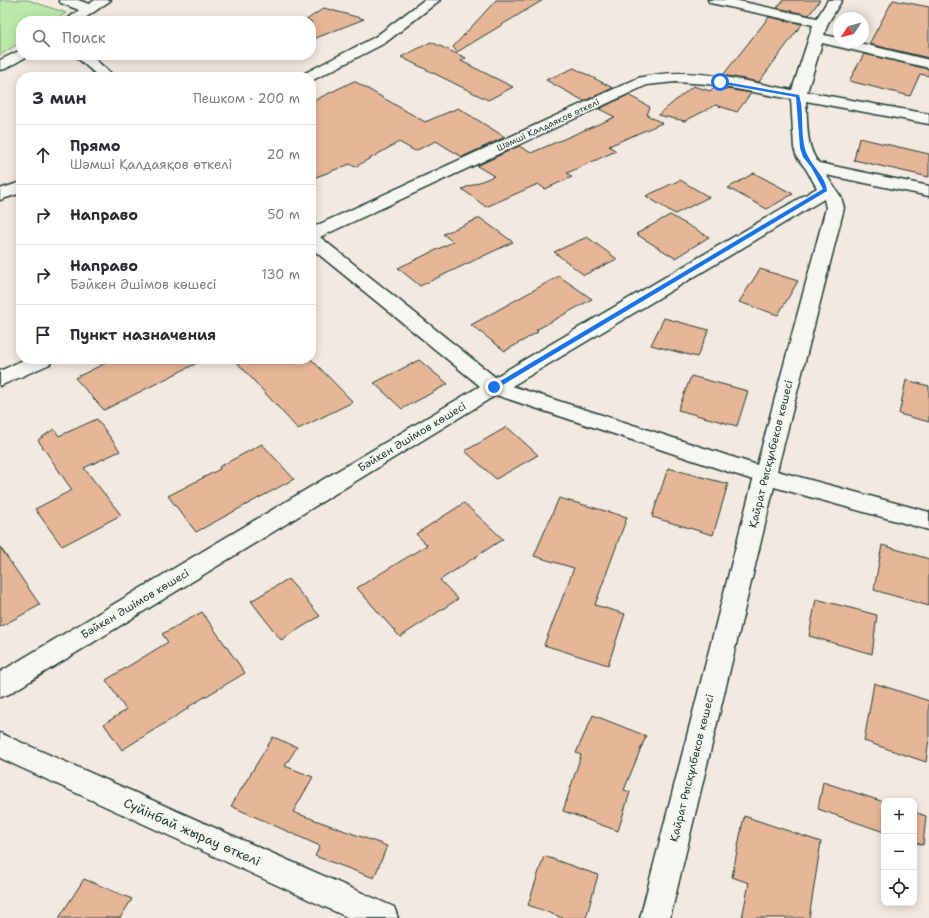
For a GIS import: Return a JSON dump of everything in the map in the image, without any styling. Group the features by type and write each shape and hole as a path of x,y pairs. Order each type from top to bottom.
{"street":[{"path":"66,0 89,10"},
{"path":"80,16 104,0"},
{"path":"316,73 380,40 433,0"},
{"path":"715,0 929,64"},
{"name":"Қайрат Рысқұлбеков көшесі","path":"655,918 765,476 835,208 832,197 805,157 802,148 798,96 819,30 835,0"},
{"path":"0,66 16,57"},
{"path":"87,60 102,72"},
{"name":"Шәмші Қалдаяқов өткелі","path":"316,233 643,81 662,77 682,76 929,119"},
{"path":"813,167 929,191"},
{"path":"0,195 16,189"},
{"name":"Бәйкен Әшімов көшесі","path":"0,686 494,387 826,190"},
{"path":"316,243 494,387 765,476 929,521"},
{"path":"0,379 32,364"},
{"name":"Сүйінбай жырау өткелі","path":"0,745 383,918"}],"green space":[{"path":"0,0 28,0 66,13 61,16 16,16 16,45 0,55"}],"building":[{"path":"496,0 543,0 457,52 453,47"},
{"path":"783,0 820,0 809,15 777,8"},
{"path":"893,0 929,7 929,58 869,44"},
{"path":"324,8 364,19 316,38 316,16 312,16"},
{"path":"769,17 802,24 759,82 723,75"},
{"path":"431,42 466,58 461,61 513,87 488,100 401,57"},
{"path":"864,54 929,69 929,76 920,74 910,96 849,81"},
{"path":"574,68 613,88 584,101 546,80"},
{"path":"354,81 425,122 458,108 505,137 462,157 436,141 415,151 399,142 355,167 350,164 316,177 316,100"},
{"path":"693,86 710,91 714,87 751,93 737,112 716,105 685,121 658,115"},
{"path":"628,95 650,107 647,115 662,123 609,146 616,151 567,173 572,177 545,189 538,184 486,207 462,189 494,176 477,166 519,146 531,153 615,117 599,109"},
{"path":"859,138 929,154 929,177 854,160"},
{"path":"754,173 793,194 767,209 728,188"},
{"path":"680,180 709,197 675,214 646,196"},
{"path":"670,215 709,237 675,258 636,234"},
{"path":"480,218 513,242 420,286 398,268 453,242 443,234"},
{"path":"587,237 617,259 584,275 554,252"},
{"path":"760,269 798,281 778,315 739,302"},
{"path":"559,276 592,299 536,330 538,332 505,351 471,325"},
{"path":"664,318 709,330 697,357 651,345"},
{"path":"419,360 448,384 402,409 374,383"},
{"path":"104,364 195,364 104,410 75,378"},
{"path":"239,364 316,364 353,402 298,429"},
{"path":"691,376 748,391 737,426 678,410"},
{"path":"906,380 929,386 929,422 899,414"},
{"path":"97,419 120,451 84,468 121,515 62,546 35,509 72,490 38,440 54,429 59,436"},
{"path":"507,427 538,455 496,479 465,451"},
{"path":"262,444 294,479 196,532 168,496 220,469 219,467"},
{"path":"668,468 728,484 713,535 652,517"},
{"path":"559,498 627,517 595,605 625,614 608,665 544,645 574,568 534,556"},
{"path":"464,503 503,539 440,580 458,599 400,637 357,588 427,545 416,534"},
{"path":"882,545 929,559 929,606 874,590"},
{"path":"0,547 40,605 0,627"},
{"path":"288,579 320,616 281,640 251,601"},
{"path":"816,599 877,615 872,654 809,636"},
{"path":"202,612 245,673 188,707 189,708 122,750 104,724 126,710 106,680 168,642 162,634"},
{"path":"874,683 929,701 929,738 926,762 864,741"},
{"path":"593,715 646,736 624,790 630,792 618,831 563,811 581,755 576,753"},
{"path":"273,737 297,747 285,766 313,777 293,812 387,846 374,878 315,856 320,846 231,806"},
{"path":"823,782 881,801 881,831 818,809"},
{"path":"917,813 926,816 923,845 917,843"},
{"path":"744,816 821,842 809,918 742,918 749,883 732,877"},
{"path":"544,856 598,875 586,918 563,918 528,905"},
{"path":"84,879 132,899 120,918 59,918"}],"route":[{"path":"494,387 826,190 813,167 805,157 802,148 798,96 720,82"}]}
